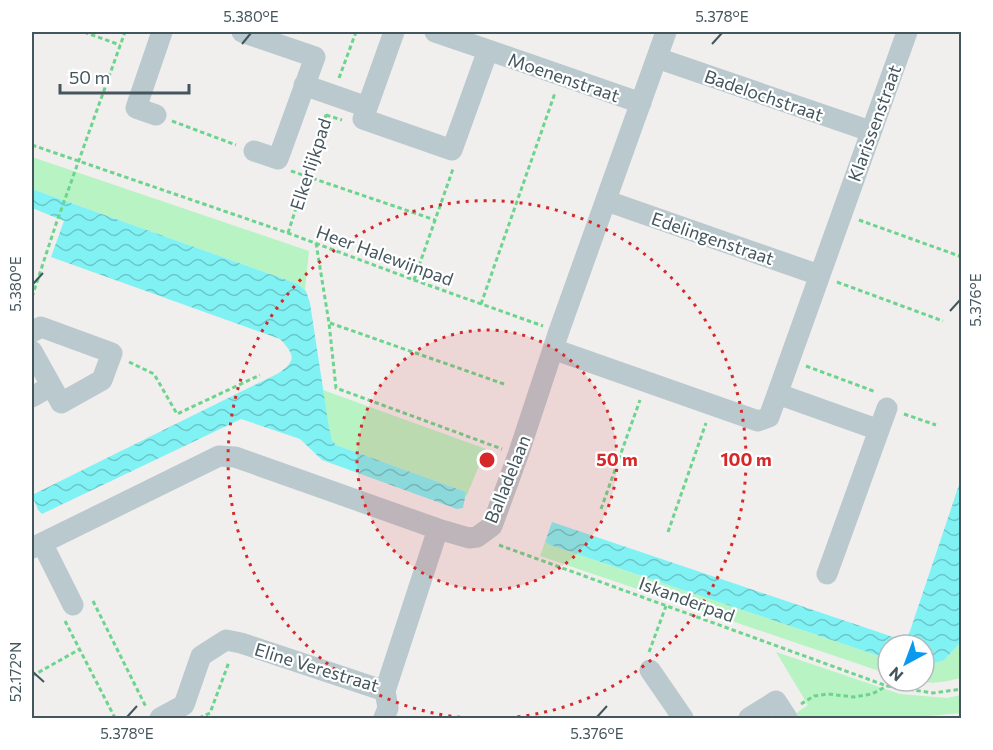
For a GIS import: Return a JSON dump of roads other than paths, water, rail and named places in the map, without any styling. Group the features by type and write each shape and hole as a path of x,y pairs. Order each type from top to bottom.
{"street":[{"path":"156,115 136,108 161,32"},
{"name":"Elkerlijkpad","path":"242,32 315,57 278,159 254,151"},
{"path":"394,32 363,119 452,150 488,50"},
{"name":"Moenenstraat","path":"435,32 641,103"},
{"name":"Balladelaan","path":"37,546 219,456 235,457 469,538 477,537 492,526 666,32"},
{"name":"Klarissenstraat","path":"556,340 646,381 758,421 769,417 907,32"},
{"name":"Badelochstraat","path":"657,58 870,131"},
{"name":"Elkerlijkpad","path":"304,85 367,107"},
{"name":"Edelingenstraat","path":"607,201 819,275"},
{"path":"32,332 41,327 112,353 102,380 61,403 32,351"},
{"path":"32,397 51,386"},
{"path":"778,394 879,430"},
{"path":"827,574 887,408"},
{"name":"Eline Verestraat","path":"153,713 184,705 201,656 226,640 385,691 438,529"},
{"path":"37,546 82,600"},
{"path":"650,670 683,718"},
{"path":"384,718 388,708 385,691"},
{"path":"749,718 776,701 786,717"}],"water":[{"path":"32,189 298,284 306,291 310,303 332,440 336,445 466,492 463,508 457,509 322,460 300,439 241,419 42,514 32,495 277,374 288,365 292,358 289,349 280,339 51,257 64,221 32,208"},
{"path":"961,479 961,642 944,660 936,663 936,633 909,633"},
{"path":"552,522 881,633 876,633 876,655 550,545 545,542"}]}
